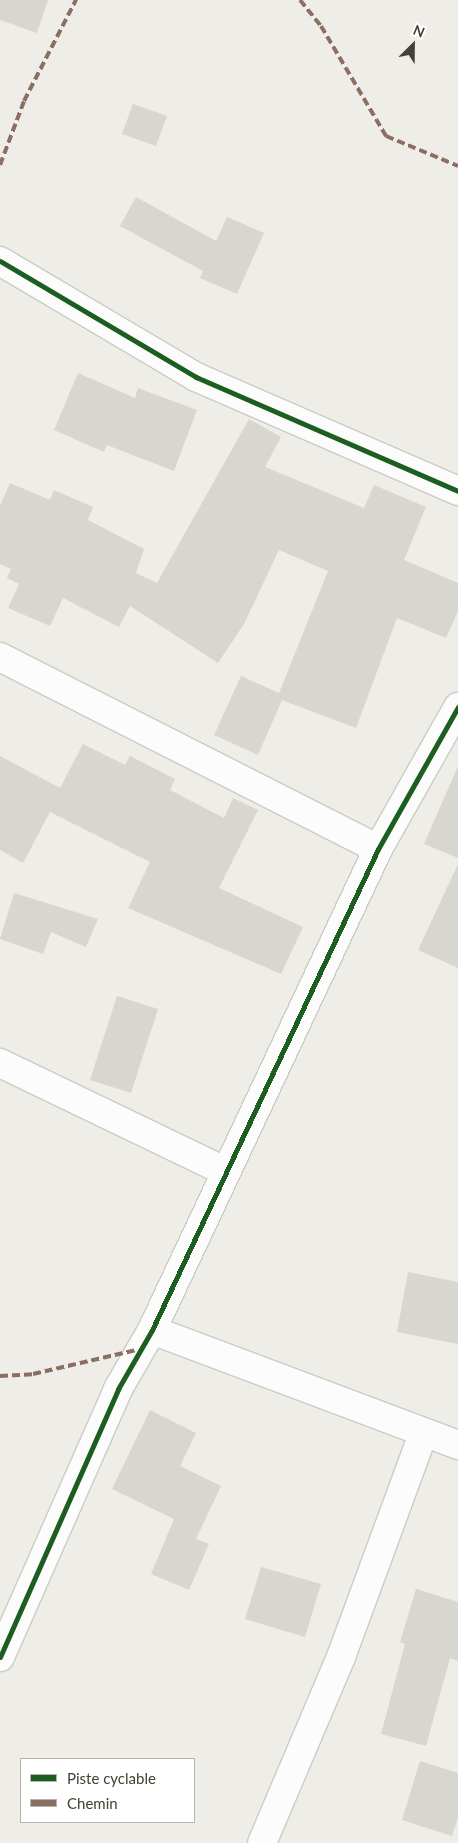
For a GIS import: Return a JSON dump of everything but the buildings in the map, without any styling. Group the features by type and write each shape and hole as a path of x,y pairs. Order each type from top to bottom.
{"street":[{"path":"0,261 196,377 458,491"},
{"path":"0,656 378,849"},
{"path":"0,1657 118,1389 152,1330 378,849 458,707"},
{"path":"0,1063 226,1172"},
{"path":"152,1330 423,1434 458,1445"},
{"path":"262,1843 341,1657 423,1434"}],"marked path":[{"path":"0,165 24,101 76,0"},
{"path":"300,0 321,26 386,136 458,166"},
{"path":"0,1376 33,1374 136,1350"}],"cycle path":[{"path":"0,261 196,377 458,491"},
{"path":"0,1657 118,1389 152,1330 378,849 458,707"}]}
